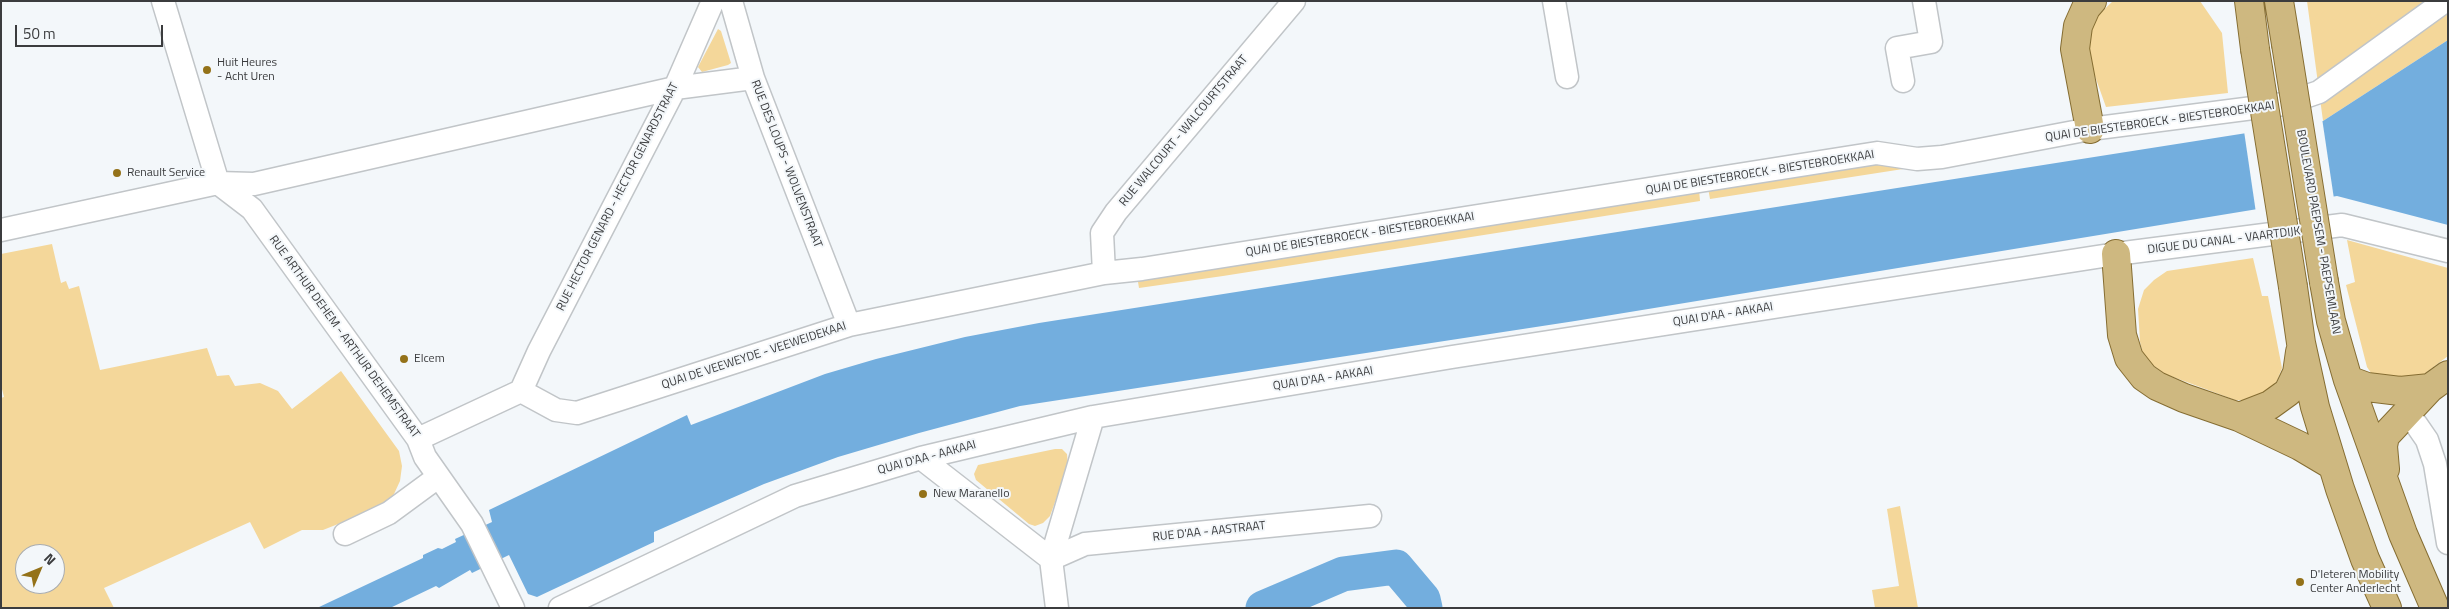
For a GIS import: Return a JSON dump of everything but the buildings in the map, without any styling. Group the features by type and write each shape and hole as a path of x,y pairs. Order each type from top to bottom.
{"main road":[{"path":"2090,129 2075,49 2078,26 2086,8 2092,1"},
{"path":"2234,1 2252,25 2301,343 2315,406 2332,465 2365,559 2387,608"},
{"name":"BOULEVARD PAEPSEM - PAEPSEMLAAN","path":"2284,8 2331,322 2348,380 2403,534 2435,608"},
{"path":"2116,254 2122,335 2129,358 2144,377 2157,386 2239,417 2300,446 2332,465"},
{"path":"2239,417 2270,405 2288,392 2297,373 2301,343"},
{"path":"2348,380 2367,387 2400,391 2439,382"},
{"path":"2386,483 2383,446 2386,436 2403,416 2439,382"}],"street":[{"path":"164,1 218,183"},
{"name":"RUE HECTOR GENARD - HECTOR GENARDSTRAAT","path":"521,391 539,351 675,88 713,1"},
{"name":"RUE DES LOUPS - WOLVENSTRAAT","path":"731,1 752,78 849,325"},
{"name":"RUE WALCOURT - WALCOURTSTRAAT","path":"1104,273 1102,232 1116,212 1294,1"},
{"path":"1554,1 1567,77"},
{"path":"1903,81 1897,48 1931,42 1924,1"},
{"name":"QUAI DE BIESTEBROECK - BIESTEBROEKKAAI","path":"1104,273 1172,264 1877,153 1917,159 1942,157 2090,129 2284,104 2319,92 2445,1"},
{"path":"1,230 218,183 254,184 675,88 752,78"},
{"name":"RUE ARTHUR DEHEM - ARTHUR DEHEMSTRAAT","path":"218,183 252,210 418,439 425,458 472,524 513,607"},
{"name":"DIGUE DU CANAL - VAARTDIJK","path":"2116,254 2346,225 2448,251"},
{"name":"QUAI D'AA - AAKAAI","path":"560,608 796,496 921,458 1093,417 1452,357 2116,254"},
{"name":"QUAI DE VEEWEYDE - VEEWEIDEKAAI","path":"521,391 556,410 577,413 849,325 1104,273"},
{"path":"418,439 521,391"},
{"path":"2403,416 2416,424 2436,464 2448,543"},
{"path":"1058,608 1051,558 1093,417"},
{"path":"921,458 1051,558"},
{"path":"345,534 389,513 438,477"},
{"name":"RUE D'AA - AASTRAAT","path":"1051,558 1085,544 1370,516"}],"shaded area":[{"path":"2113,1 2200,1 2222,33 2228,93 2106,107 2086,51 2091,22"},
{"path":"2307,1 2448,1 2448,40 2323,121"},
{"path":"718,29 721,31 731,63 702,72 698,67"},
{"path":"1884,162 1916,167 1710,199 1708,188"},
{"path":"1699,189 1700,201 1223,276 1139,288 1137,276"},
{"path":"2347,240 2448,268 2448,356 2415,381 2384,379 2371,373 2367,367 2346,285 2355,282"},
{"path":"52,244 61,283 66,281 69,289 79,286 100,370 207,348 217,376 229,375 235,386 260,383 278,391 292,409 341,371 399,451 402,466 400,481 394,494 381,507 323,530 302,530 264,549 250,522 104,588 114,608 1,608 1,398 4,397 1,385 1,254"},
{"path":"2253,258 2262,296 2268,296 2282,368 2277,381 2268,393 2253,400 2235,400 2165,374 2150,363 2143,354 2140,342 2138,309 2144,290 2167,271"},
{"path":"1062,449 1067,454 1068,466 1050,516 1043,523 1035,526 1029,524 976,480 974,474 978,465"},
{"path":"1900,506 1918,608 1875,608 1872,590 1899,586 1887,509"}],"water":[{"path":"2448,40 2448,225 2337,196 1575,321 1020,406 838,457 764,484 654,532 654,542 537,597 528,594 509,555 472,573 470,570 439,588 436,586 390,608 317,608 423,558 423,555 438,548 442,549 456,542 455,539 492,522 489,510 687,415 691,425 825,374 876,359 965,337 1039,323 2323,121"}],"pier":[{"path":"2322,118 2334,199 2256,213 2244,131"}],"waterway":[{"path":"1263,608 1343,574 1396,567 1423,599 1425,608"}],"place":[{"name":"Huit Heures - Acht Uren","path":"207,70"},
{"name":"Renault Service","path":"117,173"},
{"name":"Elcem","path":"404,359"},
{"name":"New Maranello","path":"923,494"},
{"name":"D'Ieteren Mobility Center Anderlecht","path":"2300,582"}]}
